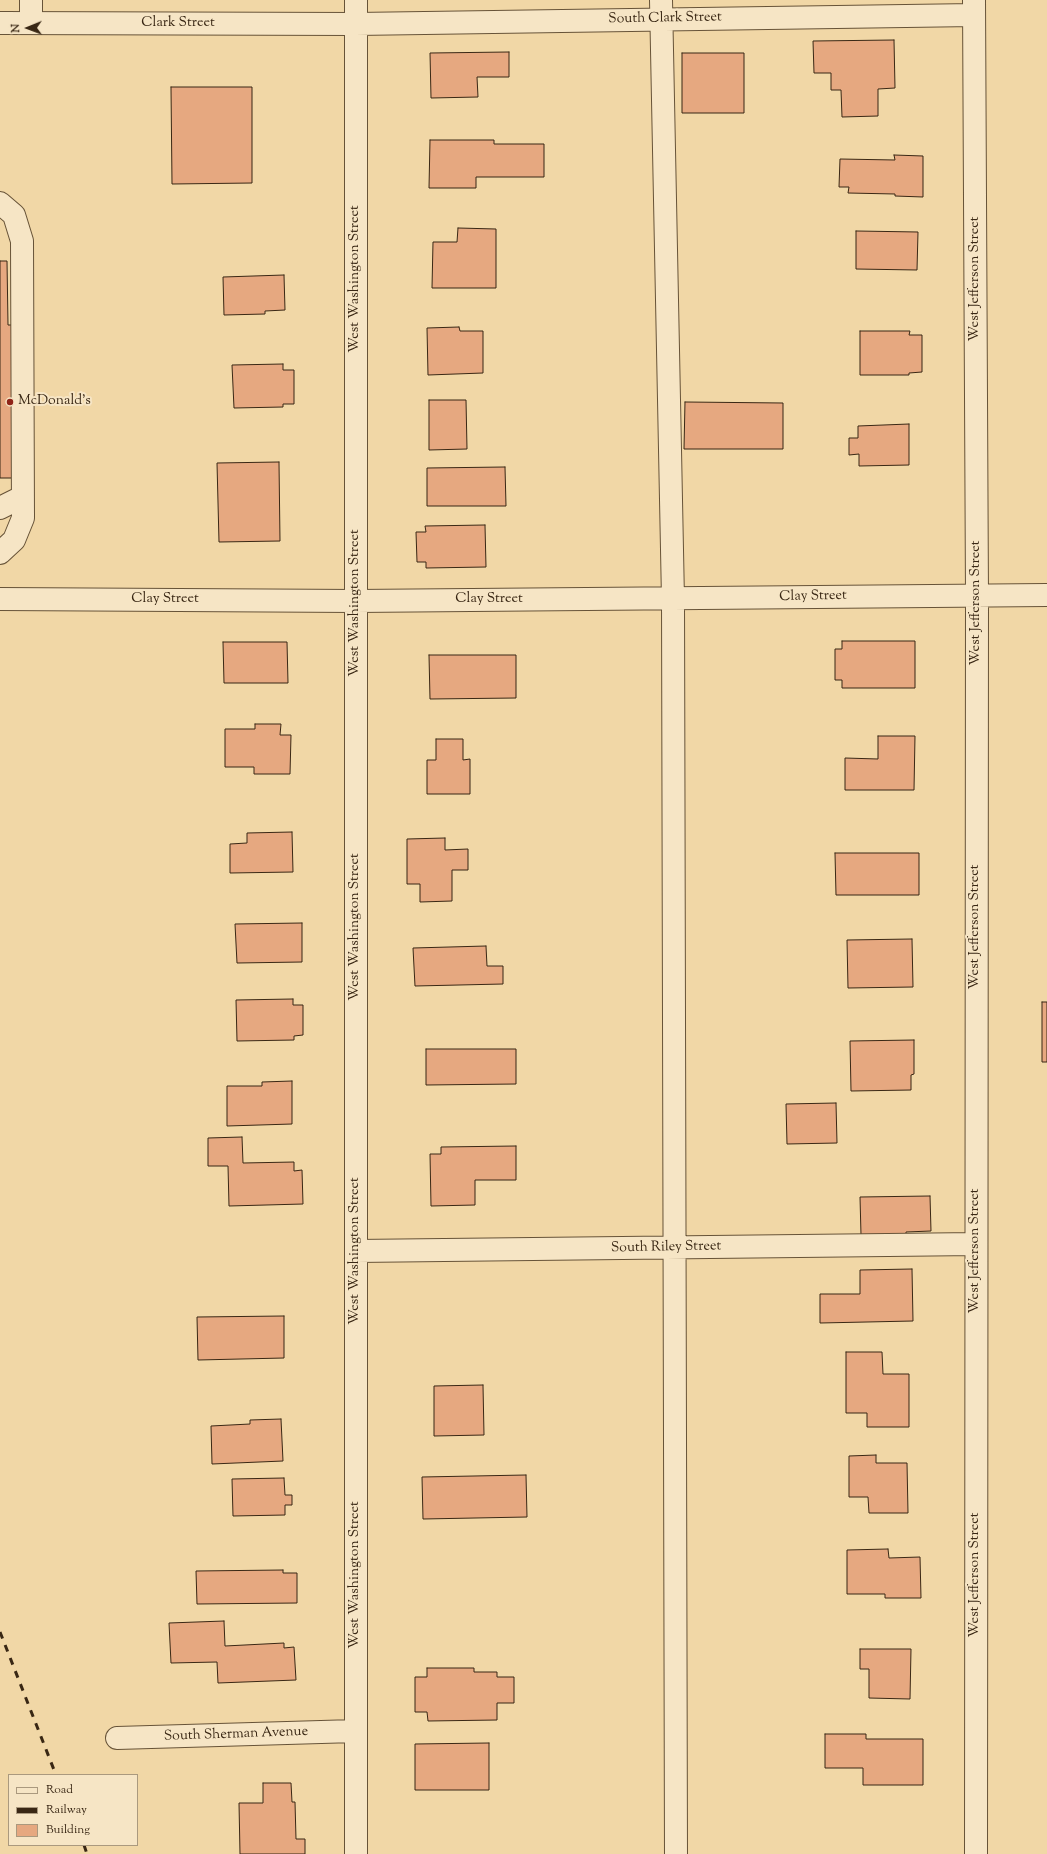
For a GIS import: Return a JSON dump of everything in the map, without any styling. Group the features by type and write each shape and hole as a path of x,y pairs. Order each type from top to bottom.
{"street":[{"path":"31,0 31,23"},
{"name":"West Washington Street","path":"356,0 356,1854"},
{"name":"South Clark Street","path":"356,24 662,9 974,8"},
{"name":"West Jefferson Street","path":"974,8 977,595 976,1854"},
{"path":"662,9 673,599 676,1854"},
{"name":"Clark Street","path":"0,23 356,24"},
{"path":"0,203 14,215 22,241 23,518 14,540 0,553"},
{"path":"0,508 22,497"},
{"name":"Clay Street","path":"0,599 356,601 1047,595"},
{"name":"South Riley Street","path":"356,1251 976,1244"},
{"name":"South Sherman Avenue","path":"117,1738 356,1731"}],"building":[{"path":"894,40 895,88 878,89 878,116 842,117 841,90 831,90 831,73 814,73 813,41"},
{"path":"509,52 509,77 477,77 478,97 431,98 430,53"},
{"path":"682,53 744,53 744,113 682,113"},
{"path":"171,87 252,87 252,183 172,184"},
{"path":"430,140 494,140 494,144 544,144 544,177 476,177 476,188 429,188"},
{"path":"894,155 923,156 923,197 895,196 895,194 848,193 849,187 839,187 840,159 895,160"},
{"path":"458,228 496,229 496,288 432,288 433,242 457,242"},
{"path":"856,231 918,232 917,270 856,269"},
{"name":"McDonald's","path":"0,261 7,261 8,325 19,325 20,478 0,478"},
{"path":"284,275 285,310 265,311 265,314 224,315 223,277"},
{"path":"459,327 460,331 483,331 483,373 428,375 427,328"},
{"path":"860,331 910,331 909,335 922,335 922,372 909,373 909,375 860,375"},
{"path":"283,364 283,370 294,370 294,404 283,404 283,407 234,408 232,365"},
{"path":"429,400 466,400 467,449 429,450"},
{"path":"685,402 783,403 783,449 684,449"},
{"path":"909,424 909,465 859,466 859,454 849,455 849,438 858,438 858,426"},
{"path":"279,462 280,541 219,542 217,463"},
{"path":"505,467 506,506 427,506 427,468"},
{"path":"485,525 486,567 426,568 426,562 417,562 416,532 426,532 425,526"},
{"path":"842,641 915,641 915,688 842,688 842,680 835,680 835,649 842,649"},
{"path":"223,642 287,642 288,683 224,683"},
{"path":"429,655 516,655 516,698 430,699"},
{"path":"255,724 281,724 280,735 291,735 290,774 254,774 254,767 225,767 225,729 255,729"},
{"path":"878,736 915,736 914,790 845,790 845,758 878,759"},
{"path":"436,739 463,739 463,760 470,759 470,794 427,794 427,760 436,760"},
{"path":"292,832 293,872 230,873 230,844 247,843 247,833"},
{"path":"445,838 445,850 468,849 468,870 452,870 452,901 420,902 420,884 407,884 407,839"},
{"path":"835,853 919,853 919,895 836,895"},
{"path":"302,923 302,962 237,963 235,924"},
{"path":"912,939 913,987 848,988 847,940"},
{"path":"486,946 487,966 503,966 503,984 415,986 413,948"},
{"path":"293,999 293,1005 303,1005 303,1035 294,1036 294,1040 237,1041 236,1000"},
{"path":"1042,1002 1047,1002 1047,1062 1042,1062"},
{"path":"914,1040 914,1074 911,1075 911,1090 851,1091 850,1041"},
{"path":"426,1049 516,1049 516,1084 426,1085"},
{"path":"292,1081 292,1124 227,1126 227,1086 262,1086 262,1082"},
{"path":"836,1103 837,1143 787,1144 786,1104"},
{"path":"242,1137 243,1163 294,1162 294,1171 302,1170 303,1204 229,1206 228,1166 208,1166 208,1138"},
{"path":"516,1146 516,1180 475,1180 475,1205 431,1206 430,1154 441,1154 441,1147"},
{"path":"930,1196 931,1231 906,1232 906,1234 861,1235 860,1197"},
{"path":"912,1269 913,1321 820,1323 820,1294 860,1294 860,1270"},
{"path":"284,1316 284,1358 198,1360 197,1317"},
{"path":"846,1352 882,1352 883,1374 909,1374 909,1427 867,1427 867,1413 846,1413"},
{"path":"483,1385 484,1435 434,1436 434,1386"},
{"path":"281,1419 283,1461 212,1464 211,1426 250,1424 250,1420"},
{"path":"876,1455 876,1463 907,1463 908,1513 869,1513 868,1497 849,1497 849,1456"},
{"path":"526,1475 527,1517 423,1519 422,1477"},
{"path":"284,1478 285,1495 292,1495 292,1505 285,1505 285,1515 233,1516 232,1479"},
{"path":"888,1549 889,1558 920,1557 921,1598 885,1598 885,1594 847,1594 847,1550"},
{"path":"283,1570 283,1573 297,1573 297,1603 197,1604 196,1571"},
{"path":"224,1621 225,1646 284,1643 284,1648 294,1647 296,1680 218,1683 217,1662 171,1663 169,1623"},
{"path":"860,1649 911,1649 910,1699 869,1698 869,1669 860,1669"},
{"path":"427,1668 474,1668 474,1672 497,1672 497,1677 514,1677 514,1703 497,1703 497,1720 428,1721 427,1712 415,1712 415,1677 427,1677"},
{"path":"825,1734 866,1734 866,1739 923,1739 923,1785 863,1785 863,1768 825,1768"},
{"path":"489,1743 489,1790 415,1790 415,1744"},
{"path":"263,1783 291,1783 292,1802 295,1802 296,1839 305,1839 305,1854 240,1854 239,1803 263,1803"}],"railway":[{"path":"0,1632 56,1774"},
{"path":"84,1846 87,1854"}],"place":[{"name":"McDonald's","path":"10,402"}]}
